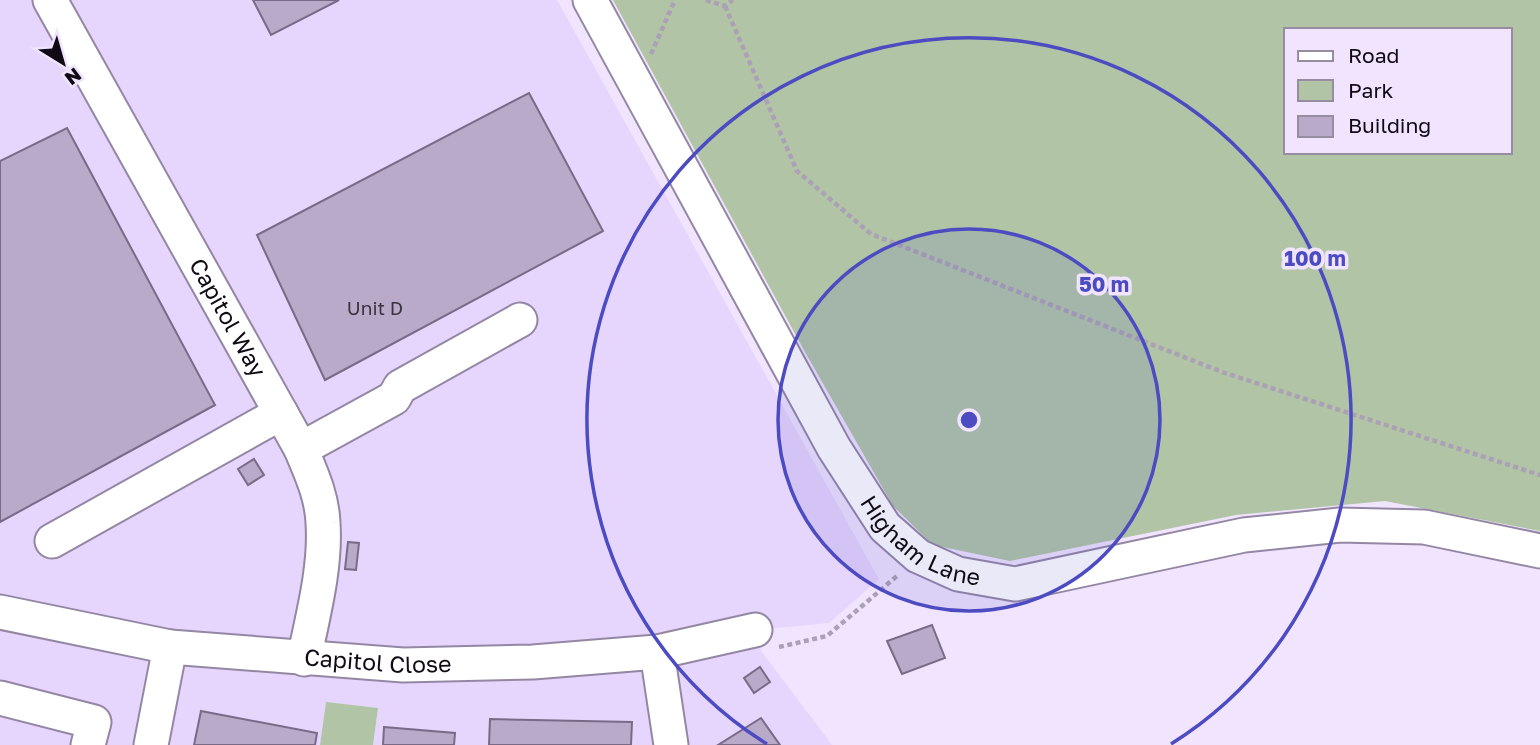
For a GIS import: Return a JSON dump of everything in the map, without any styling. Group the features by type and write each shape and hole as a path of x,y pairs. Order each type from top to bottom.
{"street":[{"name":"Capitol Way","path":"50,0 292,432 316,485 323,523 321,567 304,659"},
{"name":"Higham Lane","path":"590,0 638,83 834,448 885,527 918,556 958,574 1015,584 1244,535 1340,525 1424,527 1540,551"},
{"path":"52,541 292,432 394,398 400,387 520,320"},
{"name":"Capitol Close","path":"0,612 170,647 304,659 403,664 533,662 657,652 755,630"},
{"path":"151,745 170,647"},
{"path":"657,652 671,745"},
{"path":"0,698 94,722 88,745"}],"path":[{"path":"638,83 675,0"},
{"path":"706,0 725,6 797,171 871,234 1222,372 1540,475"},
{"path":"725,6 733,0"},
{"path":"755,630 761,651 827,636 918,556"}],"shaded area":[{"path":"0,0 557,0 879,579 829,623 755,630 761,651 832,745 373,745 378,708 326,703 320,745 0,745"}],"green space":[{"path":"613,0 1540,0 1540,531 1385,501 1236,515 1010,561 933,545 893,506 805,352"},
{"path":"326,702 378,708 373,745 320,745"}],"building":[{"path":"253,0 339,0 271,35"},
{"path":"529,93 603,231 325,380 257,235"},
{"path":"67,128 215,405 0,522 0,161"},
{"path":"254,459 264,475 248,485 238,469"},
{"path":"348,542 359,543 356,570 345,569"},
{"path":"932,625 945,658 902,674 887,641"},
{"path":"760,667 770,682 754,693 744,678"},
{"path":"201,711 317,733 315,745 194,745"},
{"path":"761,718 780,745 718,745"},
{"path":"490,719 632,722 631,745 489,745"},
{"path":"384,727 455,733 454,745 383,745"}]}
